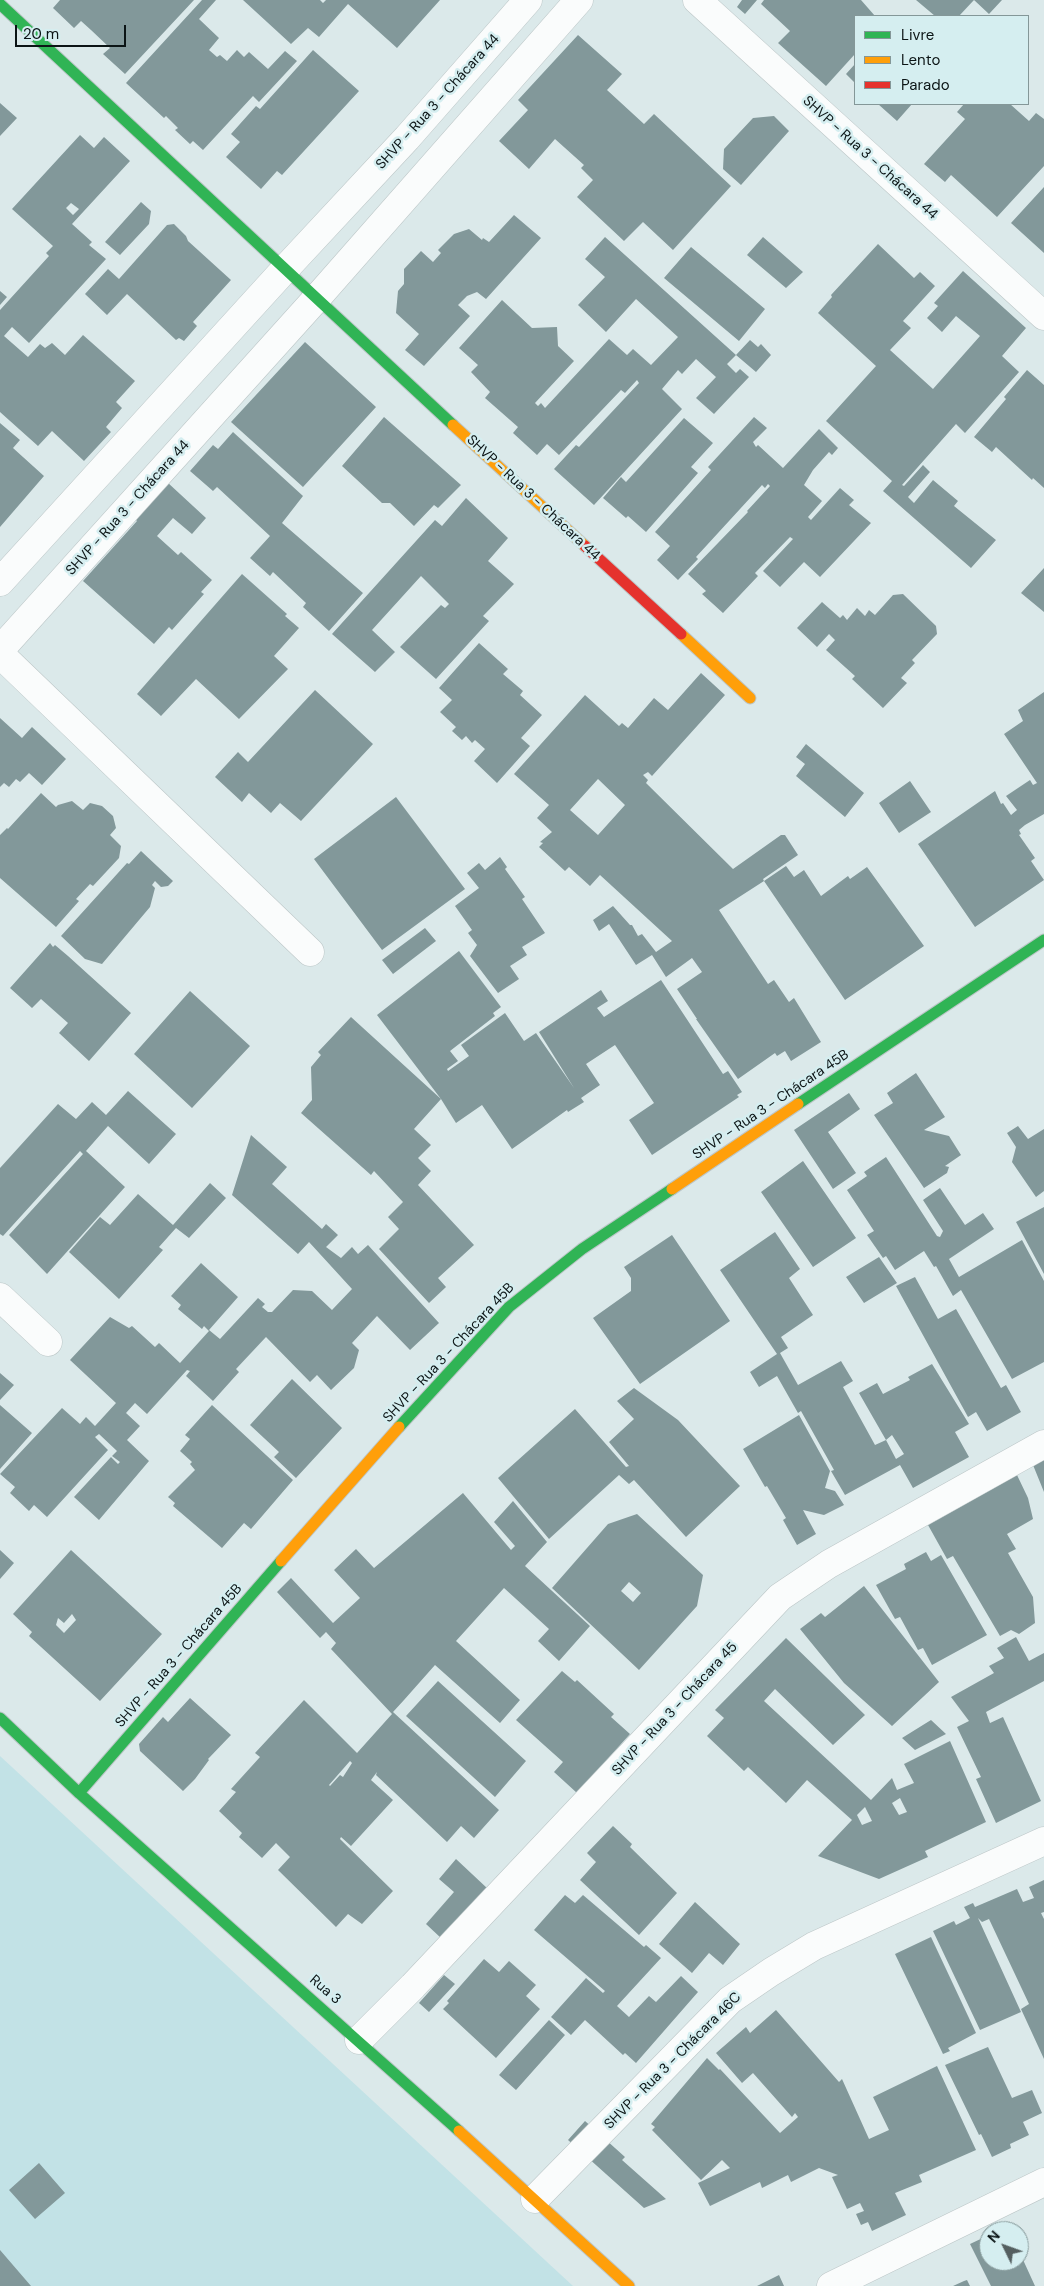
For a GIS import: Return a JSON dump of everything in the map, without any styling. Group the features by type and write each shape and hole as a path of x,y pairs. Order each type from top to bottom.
{"street":[{"name":"SHVP - Rua 3 - Chácara 44","path":"0,582 286,268 408,138 528,0"},
{"name":"SHVP - Rua 3 - Chácara 44","path":"0,650 316,299 578,0"},
{"name":"SHVP - Rua 3 - Chácara 44","path":"697,0 1044,316"},
{"name":"SHVP - Rua 3 - Chácara 44","path":"0,4 286,268 316,299 750,698"},
{"path":"0,654 310,952"},
{"name":"SHVP - Rua 3 - Chácara 45B","path":"79,1792 426,1396 509,1307 582,1249 1044,940"},
{"path":"0,1297 48,1342"},
{"name":"SHVP - Rua 3 - Chácara 45","path":"358,2040 427,1972 780,1597 829,1564 1044,1444"},
{"name":"Rua 3","path":"0,1718 79,1792 358,2040 629,2286"},
{"name":"SHVP - Rua 3 - Chácara 46C","path":"535,2199 730,2000 814,1946 1044,1841"},
{"path":"831,2286 1044,2182"}],"shaded area":[{"path":"0,1756 346,2076 573,2286 0,2286"}],"building":[{"path":"60,0 194,0 125,74 103,54 110,48 91,30 81,21 74,28 53,8"},
{"path":"202,0 216,0 199,19 219,38 209,50 217,57 220,55 227,61 237,50 244,57 249,52 268,69 285,51 297,61 259,102 253,96 203,150 193,141 190,144 175,130 178,128 166,116 164,118 126,83"},
{"path":"243,0 320,0 323,3 326,0 440,0 397,48 348,4 319,37 308,28 291,44"},
{"path":"742,0 757,0 745,14 737,7"},
{"path":"764,0 861,0 874,15 854,15 854,55 826,86 778,43 790,31 761,4"},
{"path":"916,0 974,0 960,15 934,15"},
{"path":"974,0 1002,0 989,14"},
{"path":"578,35 622,74 607,90 644,124 654,114 731,186 673,250 643,222 624,241 577,197 593,180 581,168 584,165 555,139 529,169 499,141 528,110 518,100"},
{"path":"313,50 359,91 282,175 277,171 261,189 226,157 240,142 231,134 256,106 260,109"},
{"path":"854,65 854,82 846,74"},
{"path":"0,103 17,118 0,136"},
{"path":"879,105 911,105 897,121"},
{"path":"963,105 1011,105 1029,121 1036,113 1044,119 1044,166 997,217 951,175 945,182 924,164 965,119 957,112"},
{"path":"774,116 789,131 741,185 723,169 724,149 753,118"},
{"path":"80,135 94,148 104,137 130,161 72,224 92,242 89,245 106,259 29,343 12,327 4,336 28,357 40,344 45,348 52,343 65,355 83,335 135,381 116,402 122,408 106,427 111,432 84,461 52,431 38,446 0,412 0,310 49,256 46,253 53,246 12,209","holes":["71,203 79,209 73,215 66,208"]},
{"path":"1044,187 1044,253 1011,223"},
{"path":"141,202 151,211 149,224 120,255 105,242"},
{"path":"514,215 541,238 486,299 477,292 467,296 458,305 470,316 424,366 405,350 419,334 396,313 398,291 404,284 404,269 421,251 433,262 441,253 438,250 454,234 469,229 482,240 483,238 489,242"},
{"path":"174,224 186,236 188,241 231,280 193,322 197,326 184,341 179,338 176,340 127,294 107,315 85,294 108,269 119,279 167,225"},
{"path":"605,237 736,355 727,364 736,373 740,369 749,377 714,414 696,398 716,377 696,359 682,374 678,370 662,389 682,409 594,505 554,469 576,445 579,447 639,383 637,380 625,393 621,390 559,455 547,444 537,455 513,433 518,427 485,398 490,392 471,372 478,365 459,348 502,300 532,328 557,327 558,346 574,361 535,403 538,406 541,403 545,408 609,339 627,355 633,349 651,365 678,337 636,299 606,332 578,305 605,277 585,259"},
{"path":"763,237 803,272 786,288 747,255"},
{"path":"878,244 914,278 920,272 935,286 903,321 911,328 890,350 933,389 980,336 956,316 942,332 927,318 938,306 934,303 963,271 1026,328 1002,356 1019,372 965,433 956,424 902,485 904,486 923,465 930,472 908,497 914,503 933,480 958,501 954,506 996,540 971,568 883,491 892,481 826,421 876,366 818,313 832,297 831,295"},
{"path":"691,247 765,309 739,341 664,278"},
{"path":"0,291 7,297 0,305"},
{"path":"750,340 758,347 761,344 771,355 756,372 736,355"},
{"path":"305,342 376,407 303,487 231,422"},
{"path":"1027,370 1044,385 1044,488 1033,478 1032,480 996,447 992,452 974,437 1006,399 1004,397"},
{"path":"384,417 461,485 438,508 434,505 414,526 390,503 382,503 342,466"},
{"path":"754,417 767,428 753,442 756,447 758,445 783,468 819,429 838,448 832,455 829,452 813,470 804,485 822,501 808,517 811,520 840,488 854,500 849,505 871,523 820,577 804,562 780,587 763,571 793,539 790,537 755,573 758,576 723,613 702,594 706,591 688,574 748,512 770,486 768,484 765,488 762,485 696,557 698,559 678,580 657,560 670,546 655,532 711,470 708,467"},
{"path":"684,418 713,443 691,467 698,473 646,532 603,498 621,477 626,482"},
{"path":"0,423 20,440 13,448 44,476 0,527"},
{"path":"233,432 303,496 282,523 363,593 329,631 303,607 306,603 273,572 270,576 250,558 270,536 217,487 213,491 190,471 213,445 218,449"},
{"path":"167,482 206,518 192,534 173,518 157,536 178,555 181,552 212,580 201,592 204,594 172,630 169,627 154,644 83,581 137,521 135,519"},
{"path":"466,498 508,538 488,561 514,584 483,616 489,621 436,679 400,647 441,605 445,608 449,604 421,576 372,630 395,652 375,672 332,634 435,520 442,526"},
{"path":"1044,568 1044,612 1021,593"},
{"path":"242,574 287,614 285,616 299,628 274,656 288,669 239,719 196,679 161,716 137,694"},
{"path":"903,594 936,626 937,634 912,660 915,663 901,678 907,683 883,708 852,679 855,676 826,650 835,640 829,634 817,647 797,628 822,602 840,618 843,615 847,620 857,608 865,616 869,610 875,615 893,595"},
{"path":"479,643 508,669 503,674 523,691 520,695 542,715 521,738 530,746 497,783 474,761 485,749 475,740 472,743 466,736 462,740 452,731 456,727 440,712 452,700 439,688"},
{"path":"701,673 725,695 652,776 648,772 643,775 648,780 646,783 733,869 781,835 785,835 798,855 763,879 764,881 719,910 768,984 774,980 789,1002 794,998 821,1042 791,1061 785,1051 777,1056 775,1053 738,1079 677,989 702,972 692,958 666,977 652,955 636,965 609,924 599,931 593,920 613,906 632,925 638,936 642,934 656,952 672,941 600,875 590,886 569,867 565,871 539,847 543,843 540,842 552,832 537,818 549,805 514,774 585,695 619,726 622,723 628,728 654,698 668,710","holes":["598,779 625,805 598,835 570,810"]},
{"path":"315,690 373,744 301,821 280,803 271,813 249,793 242,802 215,777 238,752 248,762"},
{"path":"1044,692 1044,814 1019,830 1021,834 1019,835 1035,858 1031,861 1044,880 975,927 918,844 995,791 1001,804 1003,803 1011,815 1017,810 1006,796 1030,780 1033,785 1037,783 1004,734 1023,721 1018,710"},
{"path":"0,718 22,738 32,727 66,759 42,785 29,773 20,782 16,779 9,787 4,783 0,787"},
{"path":"806,744 864,793 845,817 796,776 805,764 796,757"},
{"path":"910,781 931,812 899,833 879,803"},
{"path":"41,793 56,807 72,801 83,810 90,803 102,806 113,816 116,828 110,835 121,846 119,858 93,886 90,884 76,899 79,901 56,927 0,878 0,835 8,829"},
{"path":"396,797 465,889 382,950 314,859"},
{"path":"141,851 173,881 168,886 161,887 155,881 152,885 155,888 150,907 102,964 85,959 61,936 127,863 129,864"},
{"path":"500,857 507,867 505,869 525,897 522,899 545,933 522,947 527,955 510,966 519,979 498,993 470,956 477,945 468,933 472,930 455,906 479,888 467,873 479,863 485,870"},
{"path":"786,866 794,877 804,870 821,896 848,876 850,879 867,867 924,946 845,1000 764,881"},
{"path":"425,928 436,941 393,974 382,960"},
{"path":"50,943 68,956 131,1013 89,1061 59,1033 68,1023 41,999 32,1008 10,988"},
{"path":"459,951 501,1007 493,1013 495,1016 450,1051 458,1061 447,1069 448,1071 469,1056 461,1045 505,1013 524,1041 536,1033 574,1088 539,1032 601,990 608,1001 597,1008 604,1017 661,980 723,1074 728,1071 742,1092 737,1095 739,1097 652,1155 629,1120 654,1103 615,1045 586,1064 600,1085 581,1098 584,1102 568,1112 567,1110 512,1149 482,1105 456,1123 441,1099 377,1015"},
{"path":"190,991 250,1046 192,1108 134,1054"},
{"path":"351,1017 441,1099 414,1129 431,1145 418,1158 431,1171 418,1185 474,1245 438,1278 446,1287 429,1303 379,1249 399,1229 388,1217 403,1202 374,1171 371,1175 301,1113 312,1100 311,1067 321,1055 318,1052"},
{"path":"916,1073 945,1117 924,1130 949,1136 961,1155 945,1166 949,1167 947,1173 924,1188 874,1115 893,1103 887,1093"},
{"path":"128,1091 176,1134 149,1164 108,1126 86,1151 125,1187 47,1274 9,1235 83,1154 80,1151 3,1236 0,1234 0,1168 58,1104 76,1119 92,1102 106,1115"},
{"path":"849,1093 860,1109 828,1132 856,1173 833,1189 794,1130"},
{"path":"1018,1126 1028,1139 1044,1129 1044,1191 1036,1197 1012,1162 1016,1147 1007,1133"},
{"path":"251,1135 287,1167 272,1184 322,1229 326,1224 338,1235 326,1247 341,1258 352,1247 358,1254 368,1245 439,1323 410,1350 377,1316 352,1343 359,1350 354,1368 331,1390 317,1375 310,1382 266,1337 236,1369 239,1372 213,1401 186,1376 190,1371 187,1370 147,1414 135,1403 126,1413 140,1426 127,1440 149,1461 99,1520 74,1497 111,1457 118,1464 120,1462 112,1456 117,1451 99,1434 95,1437 108,1450 47,1517 34,1505 29,1511 10,1493 15,1487 0,1474 62,1408 80,1424 86,1417 95,1426 116,1403 70,1360 110,1317 129,1328 132,1326 155,1347 159,1343 180,1363 209,1331 204,1326 202,1329 178,1309 181,1305 171,1296 201,1263 238,1297 209,1330 220,1339 258,1298 265,1304 262,1307 268,1312 272,1312 293,1290 312,1291 332,1310 352,1289 309,1242 298,1254 232,1195"},
{"path":"886,1157 937,1236 940,1237 943,1231 923,1200 940,1188 965,1225 983,1213 994,1229 949,1259 959,1277 1022,1240 1044,1281 1044,1362 1012,1379 961,1290 953,1296 936,1266 934,1267 924,1251 895,1270 886,1256 883,1258 867,1235 874,1231 847,1190 867,1176 864,1172"},
{"path":"803,1161 856,1238 813,1267 761,1192"},
{"path":"210,1183 226,1198 189,1238 176,1228 159,1247 163,1250 119,1299 69,1252 100,1217 110,1225 138,1194 173,1225"},
{"path":"1044,1207 1044,1274 1016,1222"},
{"path":"775,1232 800,1269 789,1278 813,1315 781,1337 788,1348 780,1353 798,1385 841,1361 853,1381 843,1387 875,1445 886,1440 859,1393 877,1383 883,1394 910,1380 908,1377 932,1364 969,1424 955,1432 969,1457 913,1488 900,1465 845,1495 831,1471 834,1470 801,1411 798,1413 777,1376 759,1387 750,1372 777,1354 720,1270","holes":["892,1435 904,1454 896,1459 886,1440"]},
{"path":"672,1235 730,1321 640,1384 593,1318 631,1291 631,1278 624,1267"},
{"path":"879,1257 897,1283 864,1303 846,1277"},
{"path":"915,1277 938,1319 956,1309 1001,1388 1006,1385 1021,1412 987,1431 976,1412 968,1417 896,1286"},
{"path":"0,1373 14,1385 0,1400"},
{"path":"292,1379 342,1428 296,1478 274,1457 279,1452 250,1425"},
{"path":"634,1388 678,1420 740,1486 686,1537 634,1480 629,1484 619,1475 549,1539 498,1478 575,1409 626,1467 629,1466 609,1442 634,1419 617,1401"},
{"path":"0,1405 32,1433 0,1469"},
{"path":"212,1405 293,1480 251,1529 244,1523 222,1548 173,1506 175,1503 168,1497 195,1470 190,1464 192,1462 180,1451 190,1439 185,1435"},
{"path":"799,1415 830,1471 825,1488 835,1491 844,1505 824,1515 803,1510 816,1534 797,1545 783,1520 786,1518 743,1449"},
{"path":"1044,1460 1044,1492 1033,1465"},
{"path":"1017,1475 1028,1498 1033,1519 1007,1534 1016,1549 1008,1553 1033,1597 1035,1623 1019,1634 1011,1630 1000,1636 953,1556 947,1559 928,1525"},
{"path":"463,1493 511,1550 515,1546 494,1522 513,1501 547,1542 525,1566 590,1626 559,1661 538,1641 549,1629 504,1588 456,1641 520,1700 500,1723 435,1665 393,1712 499,1810 474,1838 461,1826 447,1842 376,1775 377,1772 371,1780 393,1800 351,1846 341,1837 340,1839 393,1891 362,1924 348,1914 336,1927 278,1870 290,1857 276,1843 262,1858 239,1837 242,1833 219,1811 236,1792 231,1789 260,1757 255,1753 304,1700 357,1753 392,1714 331,1649 336,1643 326,1632 320,1638 277,1592 291,1578 333,1623 360,1598 334,1570 356,1549 374,1568","holes":["350,1761 352,1763 343,1777 340,1775 330,1786"]},
{"path":"637,1514 703,1575 697,1606 639,1670 552,1588 608,1524","holes":["629,1582 641,1593 633,1602 621,1591"]},
{"path":"0,1550 14,1563 0,1579"},
{"path":"71,1550 162,1634 100,1701 29,1636 32,1632 13,1614","holes":["72,1614 76,1620 64,1633 56,1625 58,1618 64,1623"]},
{"path":"926,1552 931,1561 941,1555 987,1635 932,1665 923,1648 918,1650 900,1617 895,1619 876,1585 906,1569 904,1564"},
{"path":"864,1586 939,1682 892,1726 844,1683 800,1629 821,1613 825,1617"},
{"path":"1016,1637 1029,1661 1044,1653 1044,1681 986,1712 990,1723 1003,1717 1041,1801 996,1823 976,1779 981,1777 957,1727 969,1721 951,1697 994,1673 989,1666 1004,1658 997,1648"},
{"path":"786,1638 865,1715 833,1745 775,1689 764,1701 871,1800 892,1778 897,1790 914,1783 904,1764 950,1741 986,1822 925,1851 928,1857 879,1879 818,1856 852,1820 807,1780 786,1803 748,1767 744,1771 707,1736 724,1718 715,1710","holes":["900,1798 907,1812 899,1815 892,1803","865,1807 872,1821 862,1825 857,1815"]},
{"path":"562,1671 575,1682 577,1680 614,1714 611,1717 630,1734 577,1793 554,1772 563,1762 516,1720"},
{"path":"438,1681 526,1761 495,1797 406,1716"},
{"path":"190,1698 231,1735 208,1759 195,1779 183,1791 140,1751 139,1744 163,1717 168,1722"},
{"path":"931,1720 946,1734 915,1750 902,1738"},
{"path":"613,1826 632,1844 630,1847 677,1893 639,1935 580,1880 596,1862 587,1853"},
{"path":"456,1859 488,1889 442,1939 426,1924 454,1892 439,1879"},
{"path":"1044,1880 1044,1912 1041,1913 1044,1919 1044,2059 1021,2009 1029,2004 989,1919 982,1922 978,1918 1021,2012 980,2030 933,1931 954,1921 956,1925 970,1918 964,1907 973,1903 975,1907 1017,1889 1023,1902 1034,1898 1029,1887"},
{"path":"565,1895 575,1903 583,1895 644,1947 646,1945 661,1958 617,2006 629,2017 649,1996 656,2002 681,1976 698,1992 636,2063 625,2053 623,2055 585,2020 571,2035 551,2017 586,1978 603,1993 605,1991 534,1930"},
{"path":"695,1902 740,1944 723,1965 709,1953 692,1973 659,1944"},
{"path":"931,1937 976,2033 948,2048 950,2051 943,2054 895,1954"},
{"path":"484,1959 499,1972 509,1961 536,1985 526,1996 540,2009 496,2058 443,2009 449,2003 447,2001"},
{"path":"444,1975 455,1984 429,2012 419,2003"},
{"path":"776,2010 839,2082 842,2079 869,2139 889,2130 873,2097 937,2066 976,2150 919,2175 922,2182 895,2193 906,2215 872,2231 868,2222 861,2225 856,2214 864,2211 860,2203 847,2209 832,2177 838,2175 819,2168 791,2182 788,2175 762,2188 760,2182 710,2206 698,2183 730,2168 722,2160 701,2180 652,2130 655,2127 651,2124 707,2058 720,2069 780,2133 798,2117 795,2113 792,2117 753,2073 742,2083 716,2053 746,2027 750,2033"},
{"path":"549,2020 565,2035 516,2090 499,2075"},
{"path":"988,2047 1012,2098 1032,2090 1042,2113 1023,2122 1029,2135 1010,2144 1011,2148 992,2157 981,2134 979,2135 945,2065"},
{"path":"585,2121 625,2157 622,2160 666,2199 644,2208 568,2140"},
{"path":"39,2163 65,2193 35,2219 9,2190"},
{"path":"979,2240 979,2262 970,2244"},
{"path":"0,2250 31,2286 0,2286"},
{"path":"984,2271 1028,2271 1035,2286 991,2286"},
{"path":"779,2275 784,2286 757,2286"},
{"path":"967,2280 970,2286 953,2286 964,2281"}],"traffic: fast":[{"path":"0,4 453,425"},
{"path":"798,1104 1044,940"},
{"path":"399,1427 509,1307 582,1249 672,1189"},
{"path":"79,1793 281,1561"},
{"path":"0,1718 79,1793 459,2131"}],"traffic: slow":[{"path":"453,425 585,546"},
{"path":"681,634 750,698"},
{"path":"672,1189 798,1104"},
{"path":"281,1561 399,1427"},
{"path":"459,2131 629,2286"}],"traffic: jam":[{"path":"585,546 681,634"}]}
